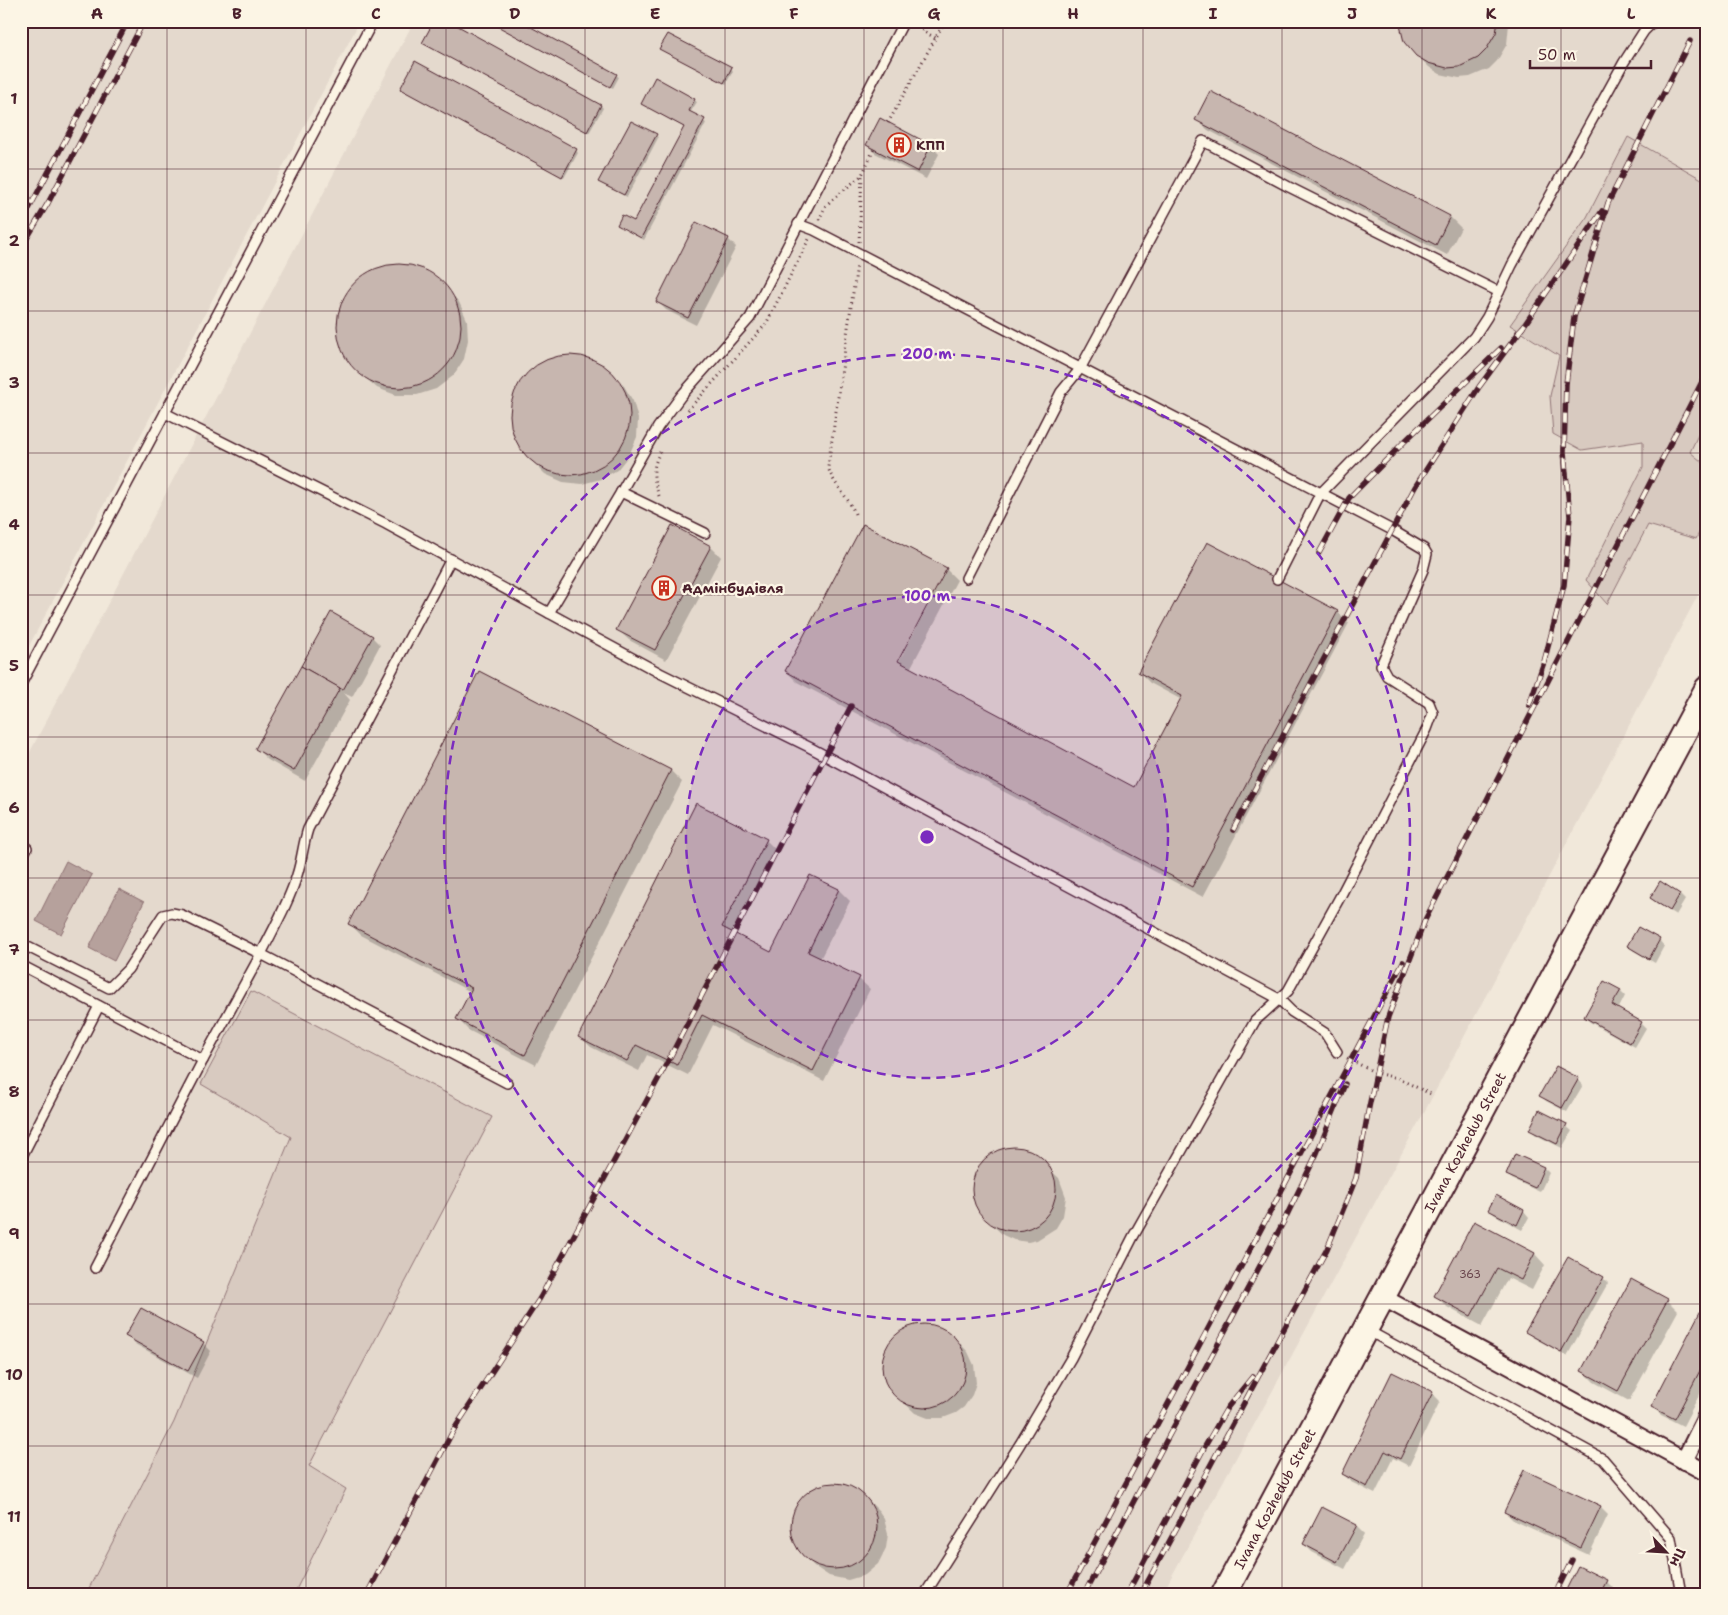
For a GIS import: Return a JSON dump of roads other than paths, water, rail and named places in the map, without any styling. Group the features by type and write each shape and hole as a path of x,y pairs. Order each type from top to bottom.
{"street":[{"name":"Ivana Kozhedub Street","path":"1224,1594 1707,689"},
{"path":"1382,1297 1707,1473"},
{"path":"1684,1461 1707,1415"}],"lane":[{"path":"21,684 372,21"},
{"path":"549,613 658,427 681,396 750,318 904,21"},
{"path":"1277,579 1320,494 1474,337 1488,317 1516,257 1624,62 1644,31 1654,21"},
{"path":"966,578 1061,392 1080,369 1203,141 1499,292"},
{"path":"798,224 1392,530 1424,549 1427,554 1423,570 1383,656 1381,665 1387,676 1429,703 1433,713 1427,729 1288,991 1255,1021 1133,1237 1071,1358 1020,1444 925,1594"},
{"path":"165,413 386,524 660,673 809,747 1279,999 1292,1012 1325,1033 1337,1052"},
{"path":"621,492 704,533"},
{"path":"95,1268 203,1060 261,954 298,873 308,828 451,559"},
{"path":"21,859 26,848"},
{"path":"21,941 22,944 109,988 128,969 163,915 172,913 182,915 261,954 507,1083"},
{"path":"21,965 203,1060"},
{"path":"21,1158 99,1006"},
{"path":"1365,1329 1603,1459 1671,1538 1681,1594"}],"railway":[{"path":"21,224 128,21"},
{"path":"21,248 48,203 144,21"},
{"path":"1529,705 1544,662 1564,585 1570,516 1564,452 1566,384 1574,317 1608,203 1690,41"},
{"path":"1518,332 1602,211"},
{"path":"1233,830 1415,487 1479,387 1523,327"},
{"path":"1319,553 1349,498 1501,348"},
{"path":"1141,1594 1327,1249 1356,1178 1388,1017 1425,920 1707,372"},
{"path":"367,1594 453,1431 540,1298 668,1061 851,706"},
{"path":"1067,1594 1403,962"},
{"path":"1084,1594 1284,1221 1317,1153 1345,1084"},
{"path":"1127,1594 1227,1408 1253,1376"},
{"path":"1555,1594 1572,1560"}],"place":[{"name":"КПП","path":"899,145"},
{"name":"Адмінбудівля","path":"664,588"}]}
